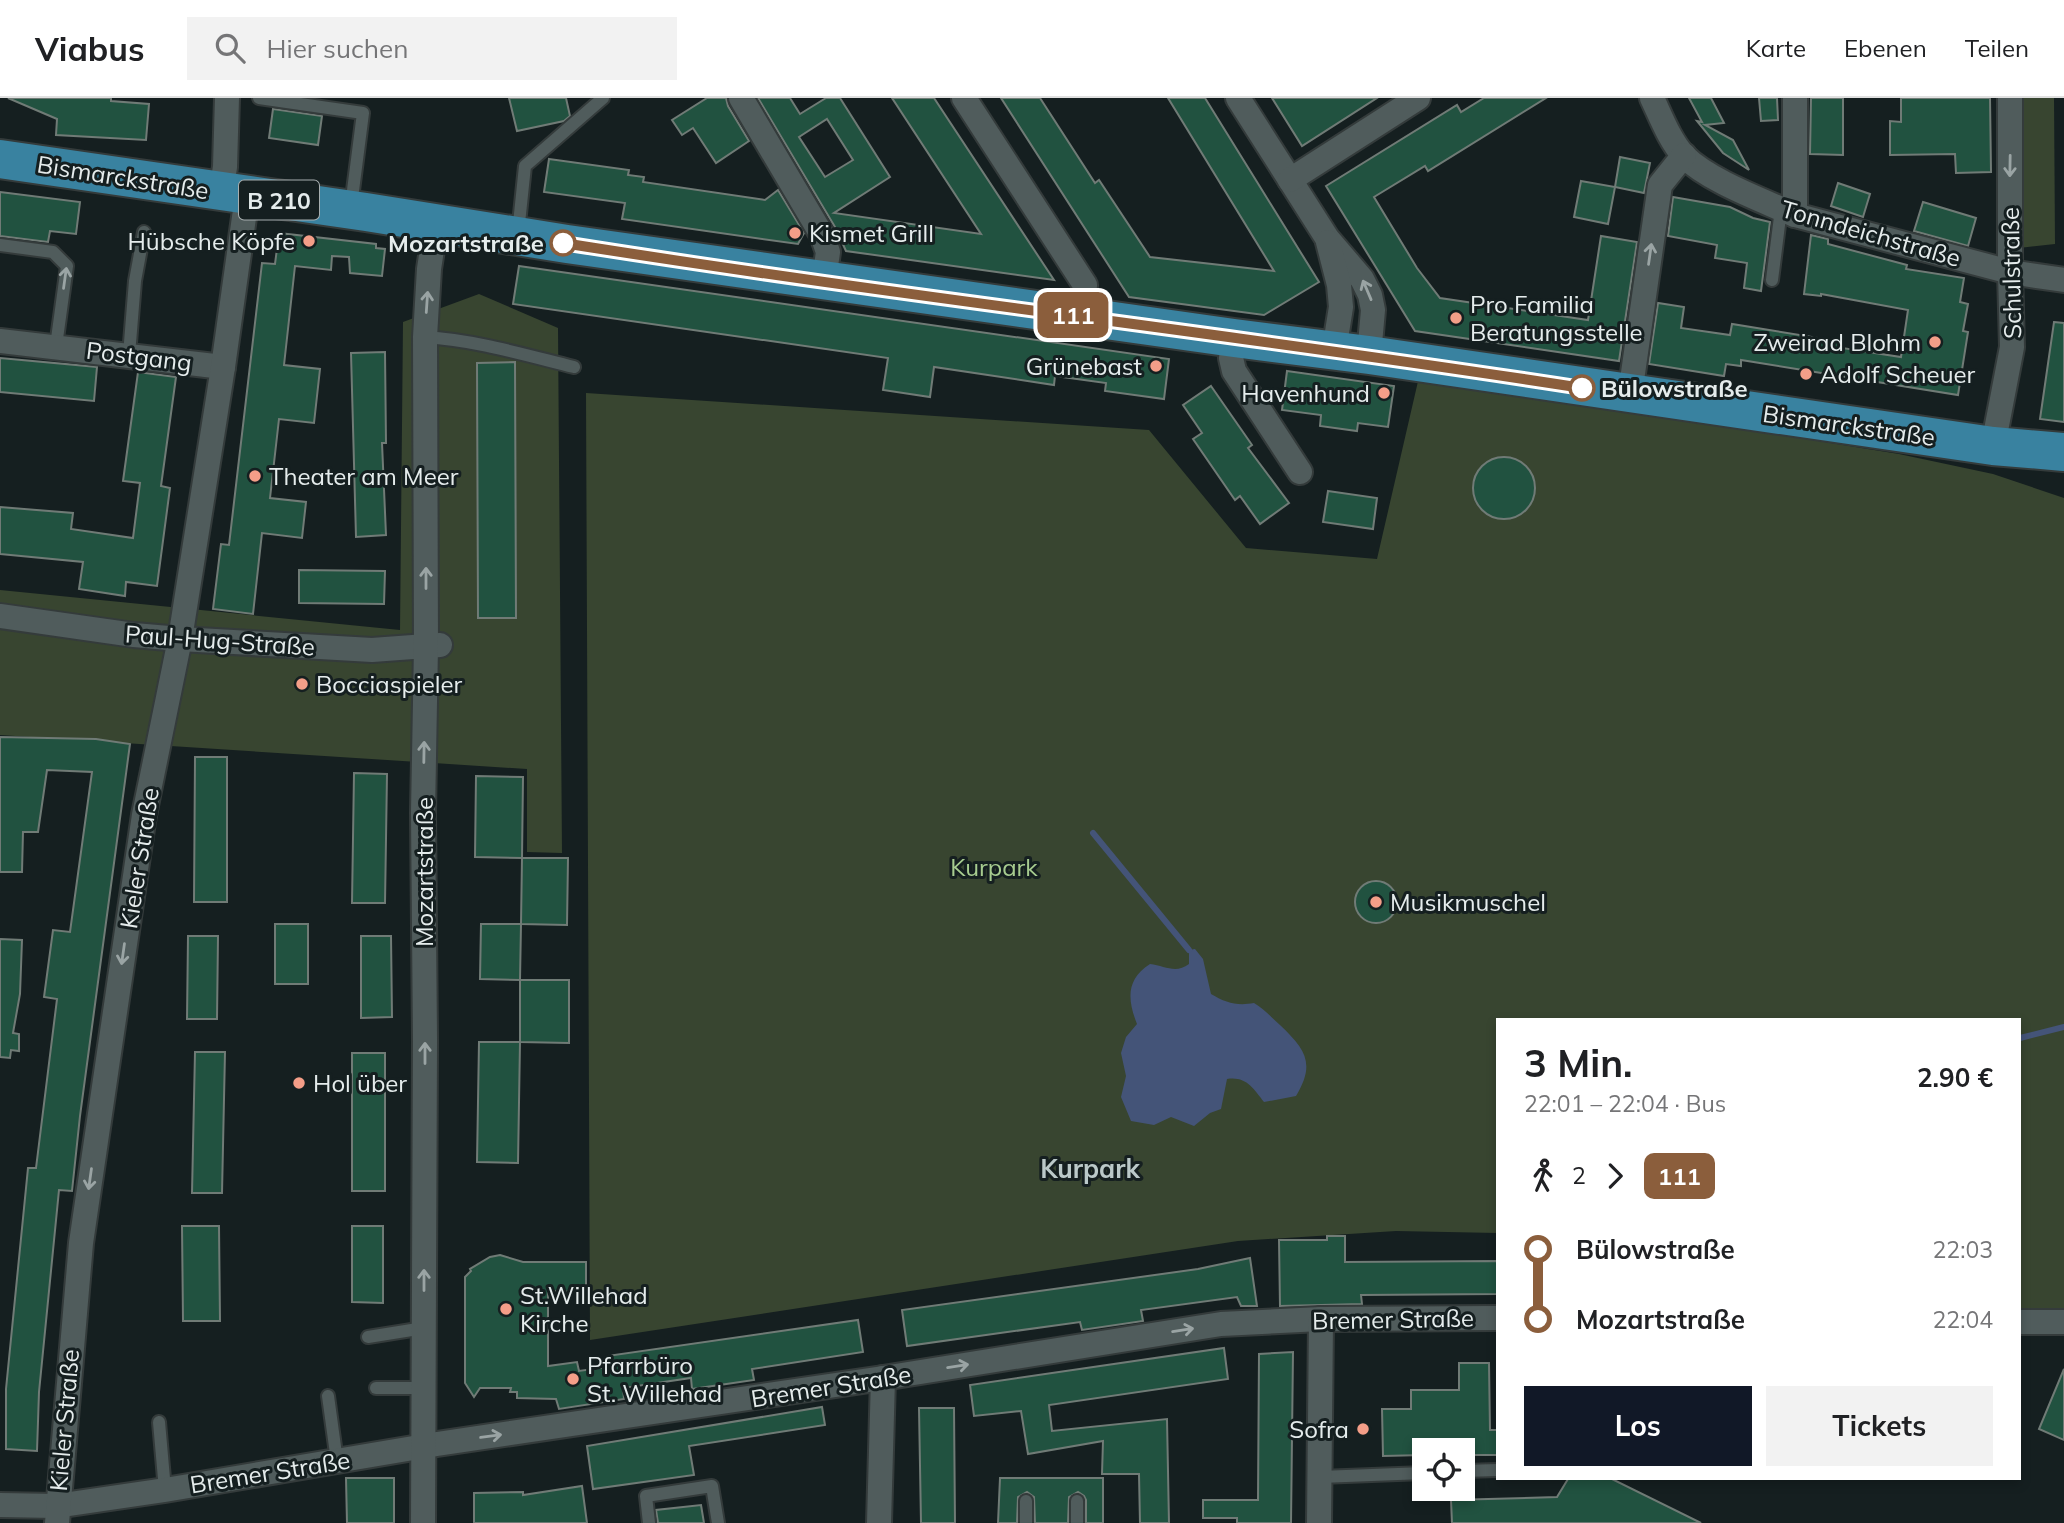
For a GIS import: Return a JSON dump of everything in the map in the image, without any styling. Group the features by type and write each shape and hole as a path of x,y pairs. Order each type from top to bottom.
{"main road":[{"name":"Bismarckstraße","path":"0,159 1082,317 1993,446 2064,452"},
{"name":"Bismarckstraße","path":"1993,446 2064,476"}],"street":[{"name":"Kieler Straße","path":"56,1514 81,1243 144,815 180,639 223,367 234,194 225,167 228,98"},
{"path":"741,98 822,235 828,253 824,280"},
{"path":"964,98 1085,285 1082,317"},
{"path":"1238,98 1327,238 1362,279 1370,295 1373,310 1351,353"},
{"path":"1290,180 1418,98"},
{"name":"Tonndeichstraße","path":"1653,98 1663,122 1684,155 1721,182 1788,212 2010,272 2064,280"},
{"path":"1788,212 1795,98"},
{"name":"Schulstraße","path":"1993,446 2012,347 2010,98"},
{"path":"1630,394 1660,186 1684,155"},
{"name":"Mozartstraße","path":"423,1523 423,813 433,646 425,338 429,269 436,223"},
{"path":"1327,238 1339,285 1351,353"},
{"path":"1234,338 1231,358 1234,371 1300,472"},
{"name":"Postgang","path":"0,341 223,367"},
{"name":"Paul-Hug-Straße","path":"0,616 180,639 372,650 433,646"},
{"name":"Bremer Straße","path":"0,1506 56,1514 165,1490 424,1446 883,1378 1221,1324 1321,1319 1496,1318"},
{"path":"1319,1523 1321,1319"},
{"path":"2021,1322 2064,1322"},
{"path":"879,1523 883,1378"}],"lane":[{"path":"259,98 363,113 351,209"},
{"path":"517,236 525,166 603,98"},
{"path":"1772,280 1788,212"},
{"path":"130,355 135,281 144,232"},
{"name":"Postgang","path":"0,245 53,252 67,266 56,346"},
{"path":"425,338 523,354 574,367"},
{"path":"368,1337 424,1328"},
{"path":"376,1388 424,1388"},
{"path":"328,1396 337,1461"},
{"path":"159,1422 165,1490"},
{"path":"1475,1471 1496,1470"},
{"path":"1320,1476 1412,1473"},
{"path":"649,1523 646,1496 712,1486 719,1523"},
{"path":"1026,1501 1026,1523"},
{"path":"1077,1501 1077,1523"}],"green space":[{"path":"2018,98 2054,98 2055,244 2019,248"},
{"path":"479,294 558,328 562,853 527,852 527,769 0,735 0,590 400,630 403,322"},
{"name":"Kurpark","path":"1419,377 1899,454 1993,474 2064,498 2064,1315 2021,1315 2021,1018 1496,1018 1496,1233 1396,1231 1238,1241 590,1340 586,393 1149,430 1246,548 1377,559"}],"water":[{"path":"1195,949 1203,959 1211,994 1232,1003 1254,1003 1296,1042 1305,1057 1302,1084 1296,1096 1264,1102 1244,1081 1227,1079 1221,1109 1210,1113 1194,1126 1171,1117 1154,1125 1131,1121 1121,1097 1126,1076 1121,1053 1126,1037 1137,1024 1131,999 1133,984 1136,977 1150,964 1175,969 1184,967 1189,964 1189,950"}],"building":[{"path":"8,98 111,98 111,101 149,104 146,140 56,135 57,119"},
{"path":"509,98 566,98 570,116 564,121 517,131"},
{"path":"707,98 726,98 749,141 716,163 693,128 682,135 672,120"},
{"path":"758,98 790,98 800,114 826,98 840,98 890,177 834,213 981,234 892,98 934,98 1054,280 846,251 835,227","holes":["827,119 853,160 825,177 799,137"]},
{"path":"1001,98 1040,98 1095,183 1099,180 1150,257 1274,271 1168,98 1205,98 1319,282 1264,315 1129,297"},
{"path":"1272,98 1377,98 1302,146"},
{"path":"1484,98 1546,98 1428,171 1425,166 1374,197 1417,268 1440,298 1588,320 1601,236 1637,242 1619,361 1415,331 1326,186 1457,105 1461,112"},
{"path":"1689,98 1711,98 1724,123 1705,125 1733,140 1749,170 1723,153 1697,121 1702,122"},
{"path":"1759,98 1777,98 1778,120 1761,121"},
{"path":"1811,98 1843,98 1843,155 1810,154"},
{"path":"1901,98 1990,98 1991,172 1956,173 1955,154 1890,155 1890,121 1901,122"},
{"path":"273,109 322,116 318,145 269,138"},
{"path":"1620,157 1650,163 1644,193 1615,187"},
{"path":"549,159 629,170 628,175 644,177 643,182 765,200 778,190 804,233 798,244 622,219 625,203 544,192"},
{"path":"1581,181 1615,187 1608,224 1574,217"},
{"path":"1838,183 1870,194 1863,217 1831,206"},
{"path":"0,192 80,202 76,234 50,231 48,242 0,236"},
{"path":"1673,197 1730,207 1753,218 1770,222 1761,291 1744,288 1747,263 1715,258 1717,245 1668,236"},
{"path":"1923,202 1976,218 1968,246 1914,231"},
{"path":"279,233 376,244 376,248 385,249 382,276 350,273 349,257 332,256 331,270 295,266 284,365 320,369 314,423 279,419 270,498 306,502 302,538 262,533 253,614 213,609 221,544 229,545 262,263 275,264"},
{"path":"1811,235 1828,239 1828,244 1907,265 1906,269 1964,278 1960,302 1968,304 1963,331 1968,332 1958,395 1741,360 1741,366 1726,364 1724,376 1649,364 1658,303 1684,307 1681,328 1730,335 1732,324 1843,342 1842,348 1901,357 1908,310 1821,294 1804,294"},
{"path":"519,266 1169,359 1164,399 1105,391 1106,383 1055,376 1054,385 934,367 930,397 883,390 888,358 513,304"},
{"path":"2054,322 2064,323 2064,422 2040,419"},
{"path":"385,352 386,443 382,443 386,535 356,537 351,353"},
{"path":"0,358 97,367 94,401 0,392"},
{"path":"515,362 516,618 478,618 477,363"},
{"path":"1287,371 1394,386 1388,427 1358,423 1357,431 1320,426 1321,415 1282,410"},
{"path":"138,372 176,377 161,486 170,488 157,586 126,582 125,596 79,589 83,562 0,554 0,507 73,513 71,529 133,538 140,483 123,481"},
{"path":"1211,386 1252,445 1248,448 1289,503 1260,524 1240,496 1235,500 1193,439 1202,433 1183,405"},
{"path":"1504,457 1526,466 1535,488 1526,510 1504,519 1482,510 1473,488 1482,466"},
{"path":"1328,491 1377,498 1373,529 1323,522"},
{"path":"299,570 385,571 384,604 299,603"},
{"path":"0,737 96,739 130,744 72,1191 59,1190 39,1392 37,1451 6,1449 6,1389 28,1168 36,1168 57,999 44,997 53,930 70,932 92,772 47,770 38,832 23,832 22,872 0,872"},
{"path":"195,757 227,757 227,902 194,902"},
{"path":"354,773 387,774 385,903 352,903"},
{"path":"476,776 523,777 522,858 475,857"},
{"path":"522,858 568,858 567,925 521,924"},
{"name":"Musikmuschel","path":"1376,881 1391,887 1397,902 1391,917 1376,923 1361,917 1355,902 1361,887"},
{"path":"275,924 308,924 308,984 275,984"},
{"path":"481,924 521,924 520,980 480,979"},
{"path":"188,936 218,936 217,1019 187,1019"},
{"path":"361,936 391,936 392,1017 361,1018"},
{"path":"0,939 22,940 20,994 13,1033 19,1034 19,1051 11,1050 10,1058 0,1057"},
{"path":"520,980 569,980 569,1043 520,1042"},
{"path":"479,1042 520,1042 518,1163 477,1162"},
{"path":"195,1052 225,1052 222,1193 192,1193"},
{"path":"352,1053 385,1053 385,1191 352,1191"},
{"path":"182,1226 219,1226 220,1321 183,1321"},
{"path":"352,1226 383,1226 383,1303 352,1302"},
{"path":"1327,1236 1345,1236 1345,1262 1496,1261 1496,1294 1361,1295 1362,1304 1280,1306 1279,1240 1327,1240"},
{"path":"500,1255 523,1262 586,1262 586,1292 548,1291 548,1366 577,1362 579,1371 608,1367 607,1356 858,1320 863,1352 752,1369 754,1380 692,1389 691,1378 623,1388 624,1399 559,1409 556,1399 517,1398 517,1392 510,1392 511,1388 480,1388 474,1397 465,1383 465,1277 470,1269 490,1257"},
{"path":"1250,1258 1257,1306 1241,1306 1237,1297 1141,1310 1143,1321 1082,1330 1080,1322 907,1346 902,1310 1198,1269"},
{"path":"1224,1348 1228,1379 1049,1405 1052,1431 1167,1419 1169,1523 1140,1523 1139,1474 1102,1474 1103,1441 1028,1454 1021,1411 974,1416 970,1385"},
{"path":"1293,1352 1291,1523 1237,1523 1237,1518 1203,1518 1203,1500 1258,1500 1259,1354"},
{"path":"1459,1363 1489,1363 1490,1430 1496,1430 1496,1455 1475,1455 1475,1438 1412,1438 1412,1455 1383,1456 1382,1409 1411,1409 1411,1390 1459,1390"},
{"path":"2064,1369 2064,1440 2039,1429"},
{"path":"822,1407 825,1425 689,1446 694,1475 593,1489 587,1446"},
{"path":"919,1408 954,1408 955,1523 921,1523"},
{"path":"346,1478 394,1478 394,1523 347,1523"},
{"path":"1000,1478 1103,1478 1103,1523 1086,1523 1086,1500 1078,1492 1069,1497 1068,1523 1035,1523 1034,1497 1027,1492 1018,1497 1017,1523 998,1523"},
{"path":"1567,1480 1614,1480 1701,1523 1452,1523 1451,1501 1557,1497"},
{"path":"582,1486 587,1523 474,1523 474,1493 523,1492 523,1495"},
{"path":"701,1505 704,1523 658,1523 656,1510"}],"waterway":[{"path":"1093,833 1189,950"},
{"path":"2021,1038 2064,1027"}],"bus line":[{"name":"111","path":"563,243 1369,355 1582,388"}],"place":[{"name":"Kismet Grill","path":"795,233"},
{"name":"Hübsche Köpfe","path":"309,241"},
{"name":"Mozartstraße","path":"563,243"},
{"name":"Pro Familia Beratungsstelle","path":"1456,318"},
{"name":"Zweirad Blohm","path":"1935,342"},
{"name":"Grünebast","path":"1156,366"},
{"name":"Adolf Scheuer","path":"1806,374"},
{"name":"Bülowstraße","path":"1582,388"},
{"name":"Havenhund","path":"1384,393"},
{"name":"Theater am Meer","path":"255,476"},
{"name":"Bocciaspieler","path":"302,684"},
{"name":"Musikmuschel","path":"1376,902"},
{"name":"Hol über","path":"299,1083"},
{"name":"St.Willehad Kirche","path":"506,1309"},
{"name":"Pfarrbüro St. Willehad","path":"573,1379"},
{"name":"Sofra","path":"1363,1429"}],"district":[{"name":"Kurpark","path":"1090,1168"}]}
